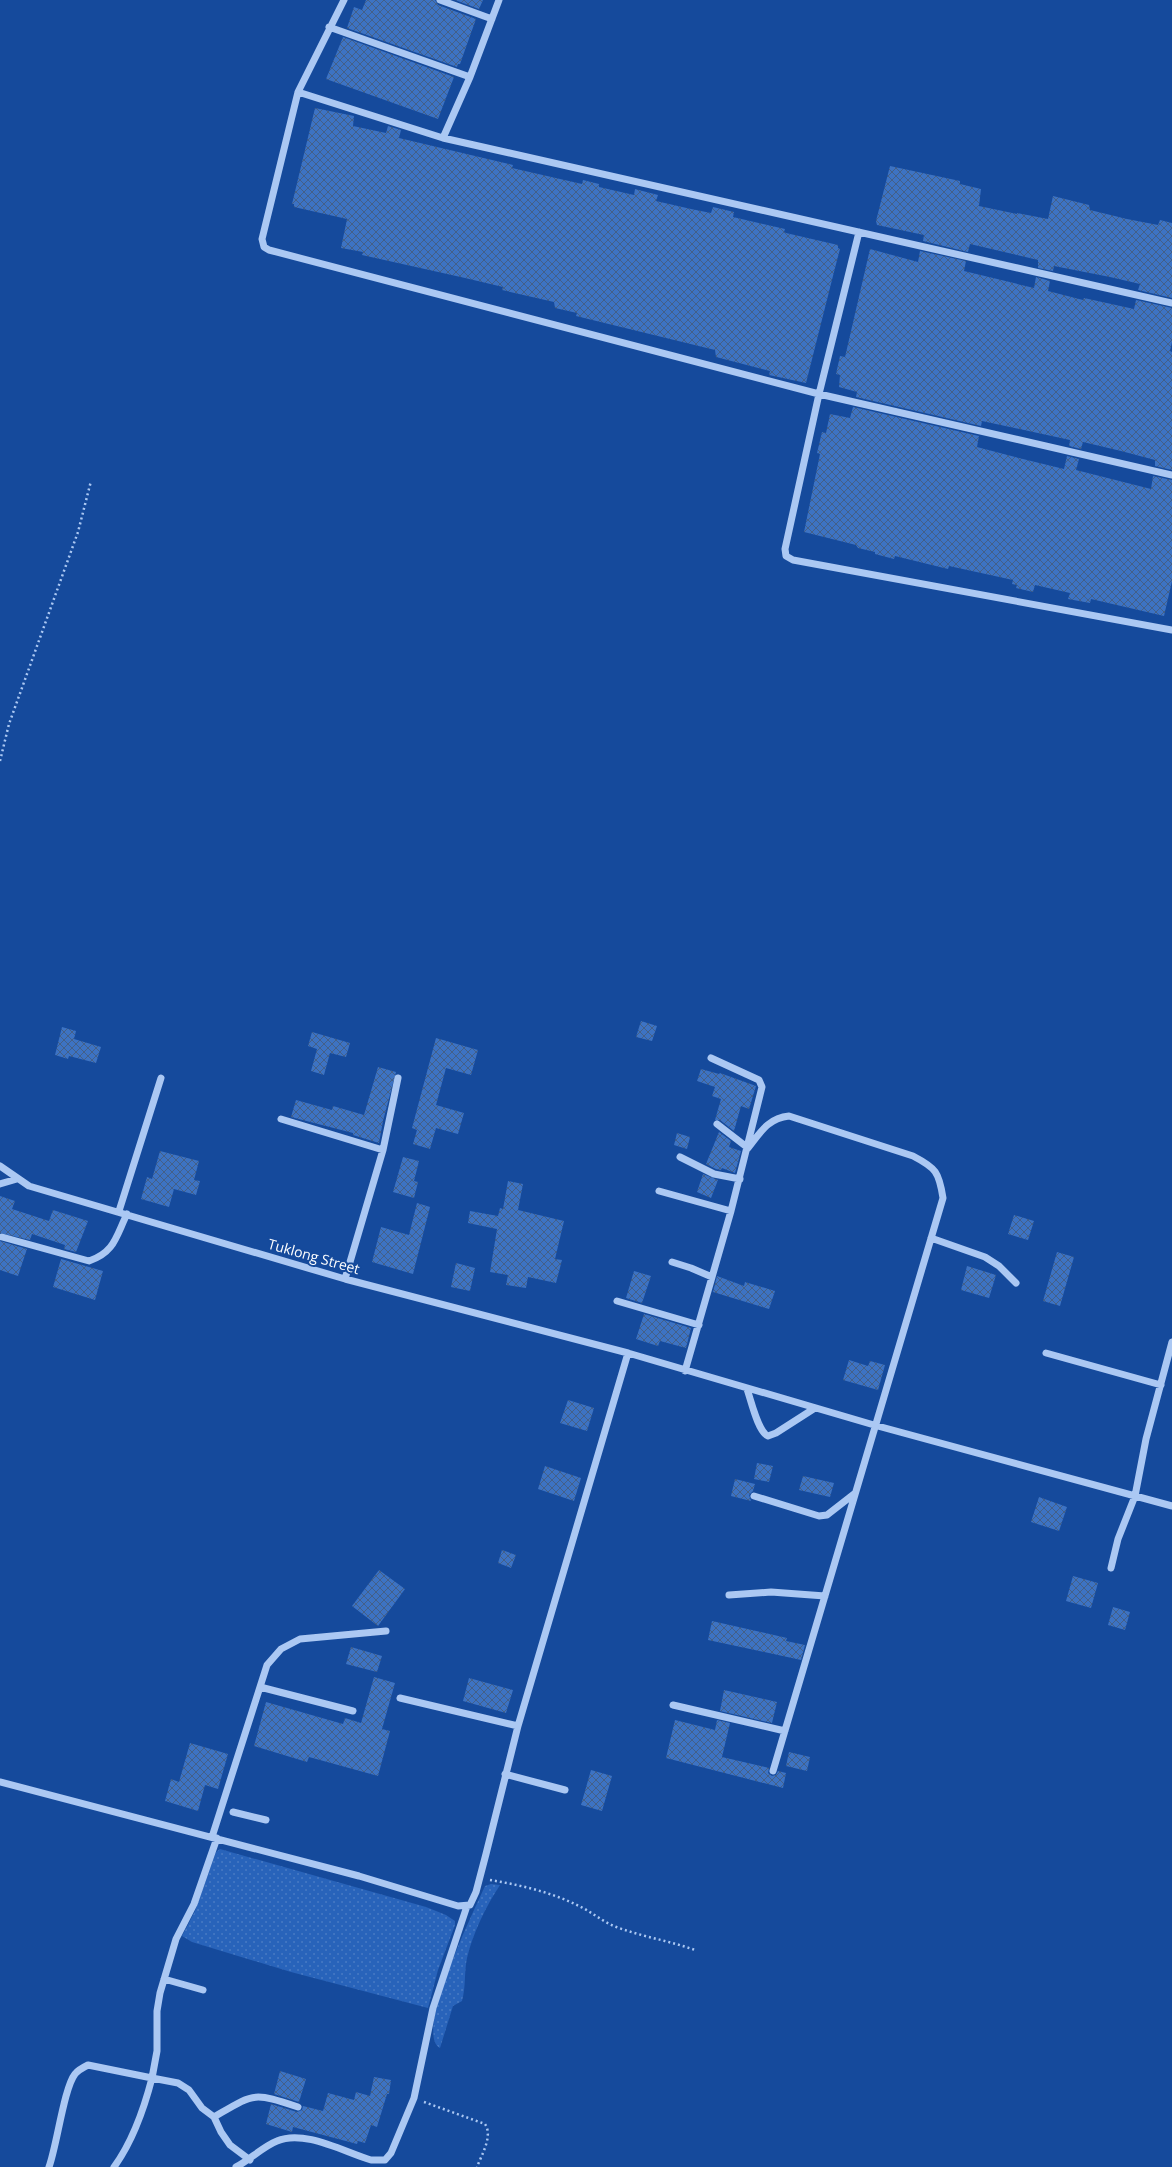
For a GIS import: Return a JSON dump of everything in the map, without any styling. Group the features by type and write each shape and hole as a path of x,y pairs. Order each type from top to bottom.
{"street":[{"path":"344,0 298,92 262,239 264,247 269,250 819,394 1172,475"},
{"path":"440,0 492,19"},
{"path":"443,138 470,76 499,0"},
{"path":"330,27 470,76"},
{"path":"298,92 443,138 1172,303"},
{"path":"860,232 819,394 785,549 786,556 793,560 1172,630"},
{"path":"685,1371 740,1179 762,1087 760,1080 711,1058"},
{"path":"119,1211 161,1078"},
{"path":"344,1279 383,1150 398,1078"},
{"path":"748,1148 770,1121 778,1117 789,1116 913,1156 930,1165 940,1180 943,1198 854,1493 773,1771"},
{"path":"281,1119 383,1150"},
{"path":"717,1124 748,1148"},
{"path":"680,1157 714,1174 740,1179"},
{"name":"Tuklong Street","path":"0,1166 29,1186 119,1211 344,1279 628,1353 874,1426 1172,1506"},
{"path":"0,1184 17,1179"},
{"path":"660,1191 731,1211"},
{"path":"2,1237 90,1261 102,1257 110,1250 127,1214"},
{"path":"931,1238 985,1257 999,1266 1016,1283"},
{"path":"672,1262 712,1277"},
{"path":"617,1301 699,1325"},
{"path":"1111,1568 1118,1539 1135,1496 1146,1439 1172,1342"},
{"path":"236,2167 250,2160 272,2143 288,2137 297,2137 371,2160 385,2160 395,2146 414,2098 433,2008 467,1906 473,1900 480,1878 518,1726 628,1353"},
{"path":"1046,1353 1161,1385"},
{"path":"747,1389 764,1435 768,1436 776,1433 815,1408"},
{"path":"754,1496 819,1516 827,1515 854,1493"},
{"path":"729,1595 778,1592 824,1596"},
{"path":"114,2167 122,2157 144,2110 152,2078 158,2040 158,2001 164,1979 176,1939 194,1904 215,1837 227,1810 267,1665 280,1649 300,1639 386,1631"},
{"path":"260,1687 353,1711"},
{"path":"400,1698 518,1726"},
{"path":"673,1705 785,1731"},
{"path":"505,1774 565,1790"},
{"path":"0,1782 215,1837 359,1876 458,1906 467,1906"},
{"path":"227,1810 266,1820"},
{"path":"164,1979 203,1990"},
{"path":"49,2167 56,2149 69,2085 76,2073 88,2065 178,2083 189,2090 202,2108 214,2117 221,2132 230,2145 250,2160"},
{"path":"214,2117 242,2101 255,2096 267,2097 298,2107"}],"path":[{"path":"0,761 9,724 78,532 91,481"},
{"path":"480,1878 509,1883 564,1899 592,1912 618,1928 695,1950"},
{"path":"414,2098 485,2124 488,2137 477,2167"}],"shaded area":[{"path":"220,1849 426,1907 446,1915 455,1921 455,1925 438,1970 428,2008 291,1972 192,1942 182,1936 195,1911 216,1852"},
{"path":"491,1884 500,1885 476,1929 467,1958 462,2001 453,2006 440,2048 434,2038 434,2020 440,1997 459,1944 470,1919 485,1886"}],"building":[{"path":"366,0 435,0 438,5 476,19 460,64 458,64 457,67 347,28 354,7 362,10"},
{"path":"455,0 483,0 479,9"},
{"path":"343,37 454,77 438,119 326,79"},
{"path":"315,108 354,116 353,126 386,133 388,126 401,130 399,138 513,165 512,168 582,184 583,180 599,184 599,187 634,195 635,189 658,195 656,201 711,213 713,207 734,212 733,217 785,229 784,232 786,233 838,245 838,248 840,249 806,383 769,375 770,371 716,357 715,350 576,316 577,313 555,308 554,302 502,290 503,287 362,255 363,252 341,248 347,219 294,207 294,204 292,204"},
{"path":"890,166 960,181 960,184 981,189 979,206 1017,214 1048,219 1053,196 1089,205 1090,210 1127,219 1158,225 1160,220 1172,223 1172,298 1138,290 1140,284 1054,266 1053,271 1038,268 1038,260 970,244 968,252 923,241 924,235 877,225 876,221"},
{"path":"870,249 918,262 920,251 966,261 964,271 1034,288 1036,277 1050,281 1048,291 1083,300 1084,298 1134,309 1136,300 1172,308 1172,342 1170,351 1172,352 1172,470 1155,466 1155,460 1121,451 1083,442 1081,449 1069,446 1070,440 982,421 981,426 856,397 857,392 839,387 840,375 836,374 840,356 845,357"},
{"path":"853,407 979,436 977,447 1064,469 1067,456 1079,459 1076,470 1151,489 1153,476 1172,480 1172,581 1164,616 1091,599 1090,603 1068,599 1070,593 1035,585 1033,592 1016,588 1017,585 1012,584 1013,580 949,566 948,569 895,556 894,559 858,548 856,545 804,532 820,454 817,453 822,432 826,433 830,414 850,418"},
{"path":"641,1021 657,1026 652,1041 636,1037"},
{"path":"62,1027 76,1031 74,1039 101,1047 96,1063 69,1056 68,1059 55,1055"},
{"path":"312,1032 350,1043 346,1057 330,1053 324,1075 311,1071 317,1049 308,1046"},
{"path":"436,1038 478,1050 471,1075 446,1068 436,1105 464,1113 458,1134 436,1128 430,1149 413,1144 417,1130 412,1128"},
{"path":"378,1067 396,1072 383,1121 379,1143 353,1135 353,1133 291,1117 296,1100 332,1110 333,1106 364,1115"},
{"path":"701,1069 720,1073 756,1086 749,1109 741,1106 734,1131 720,1120 715,1120 721,1099 712,1096 715,1087 697,1081"},
{"path":"719,1132 731,1141 729,1147 741,1151 735,1173 722,1168 721,1170 716,1169 706,1164"},
{"path":"677,1133 690,1137 687,1149 674,1145"},
{"path":"160,1151 199,1161 194,1180 200,1181 196,1195 174,1189 169,1207 141,1199 147,1177 152,1179"},
{"path":"403,1157 419,1161 414,1181 418,1182 414,1198 393,1192"},
{"path":"703,1174 718,1180 711,1198 697,1192"},
{"path":"508,1181 523,1184 518,1210 564,1221 555,1259 562,1260 556,1283 528,1277 526,1288 506,1285 508,1275 490,1272 497,1229 468,1223 470,1211 498,1216 500,1208 503,1209"},
{"path":"0,1196 15,1201 12,1209 49,1221 53,1210 88,1221 76,1252 64,1249 65,1245 32,1234 30,1240 0,1233"},
{"path":"417,1203 430,1207 413,1274 372,1262 381,1227 409,1235"},
{"path":"1014,1215 1034,1221 1028,1240 1008,1234"},
{"path":"0,1241 27,1249 18,1276 0,1270"},
{"path":"1057,1252 1074,1257 1060,1306 1043,1301"},
{"path":"61,1259 103,1271 95,1300 53,1287"},
{"path":"456,1263 475,1268 470,1291 451,1287"},
{"path":"967,1266 996,1275 989,1298 961,1290"},
{"path":"634,1271 651,1276 642,1303 626,1298"},
{"path":"717,1276 744,1286 745,1282 775,1291 769,1309 713,1292"},
{"path":"644,1314 691,1328 686,1348 660,1341 658,1346 636,1339"},
{"path":"849,1360 868,1366 870,1361 885,1365 878,1390 843,1380"},
{"path":"568,1400 594,1408 587,1431 560,1423"},
{"path":"757,1463 773,1466 769,1482 754,1479"},
{"path":"545,1466 581,1478 574,1501 538,1489"},
{"path":"803,1476 834,1483 830,1497 799,1490"},
{"path":"735,1479 755,1484 753,1491 749,1495 751,1501 731,1496"},
{"path":"1039,1497 1067,1507 1059,1531 1031,1522"},
{"path":"502,1550 516,1555 511,1568 498,1563"},
{"path":"379,1570 405,1589 378,1626 352,1606"},
{"path":"1073,1576 1098,1583 1091,1608 1066,1601"},
{"path":"1113,1607 1130,1612 1125,1630 1108,1625"},
{"path":"712,1621 787,1638 786,1641 805,1645 801,1660 708,1640"},
{"path":"351,1647 382,1656 377,1672 346,1664"},
{"path":"374,1677 395,1683 382,1729 390,1731 378,1776 309,1757 307,1762 254,1746 266,1702 343,1724 345,1718 361,1723"},
{"path":"469,1678 513,1690 506,1713 463,1701"},
{"path":"724,1690 777,1702 772,1723 720,1711"},
{"path":"675,1720 715,1730 717,1720 730,1723 722,1757 769,1768 768,1773 772,1776 776,1775 778,1771 786,1773 783,1788 666,1758"},
{"path":"190,1743 228,1754 218,1789 205,1785 198,1811 165,1801 171,1779 179,1782"},
{"path":"789,1752 810,1757 807,1771 786,1766"},
{"path":"591,1770 612,1776 602,1811 581,1805"},
{"path":"280,2071 306,2079 299,2102 274,2094"},
{"path":"374,2077 391,2080 389,2094 387,2094 377,2127 371,2125 365,2143 358,2141 357,2144 293,2127 292,2132 266,2124 271,2104 297,2112 302,2110 303,2106 323,2111 328,2093 354,2100 356,2092 370,2096"}]}
